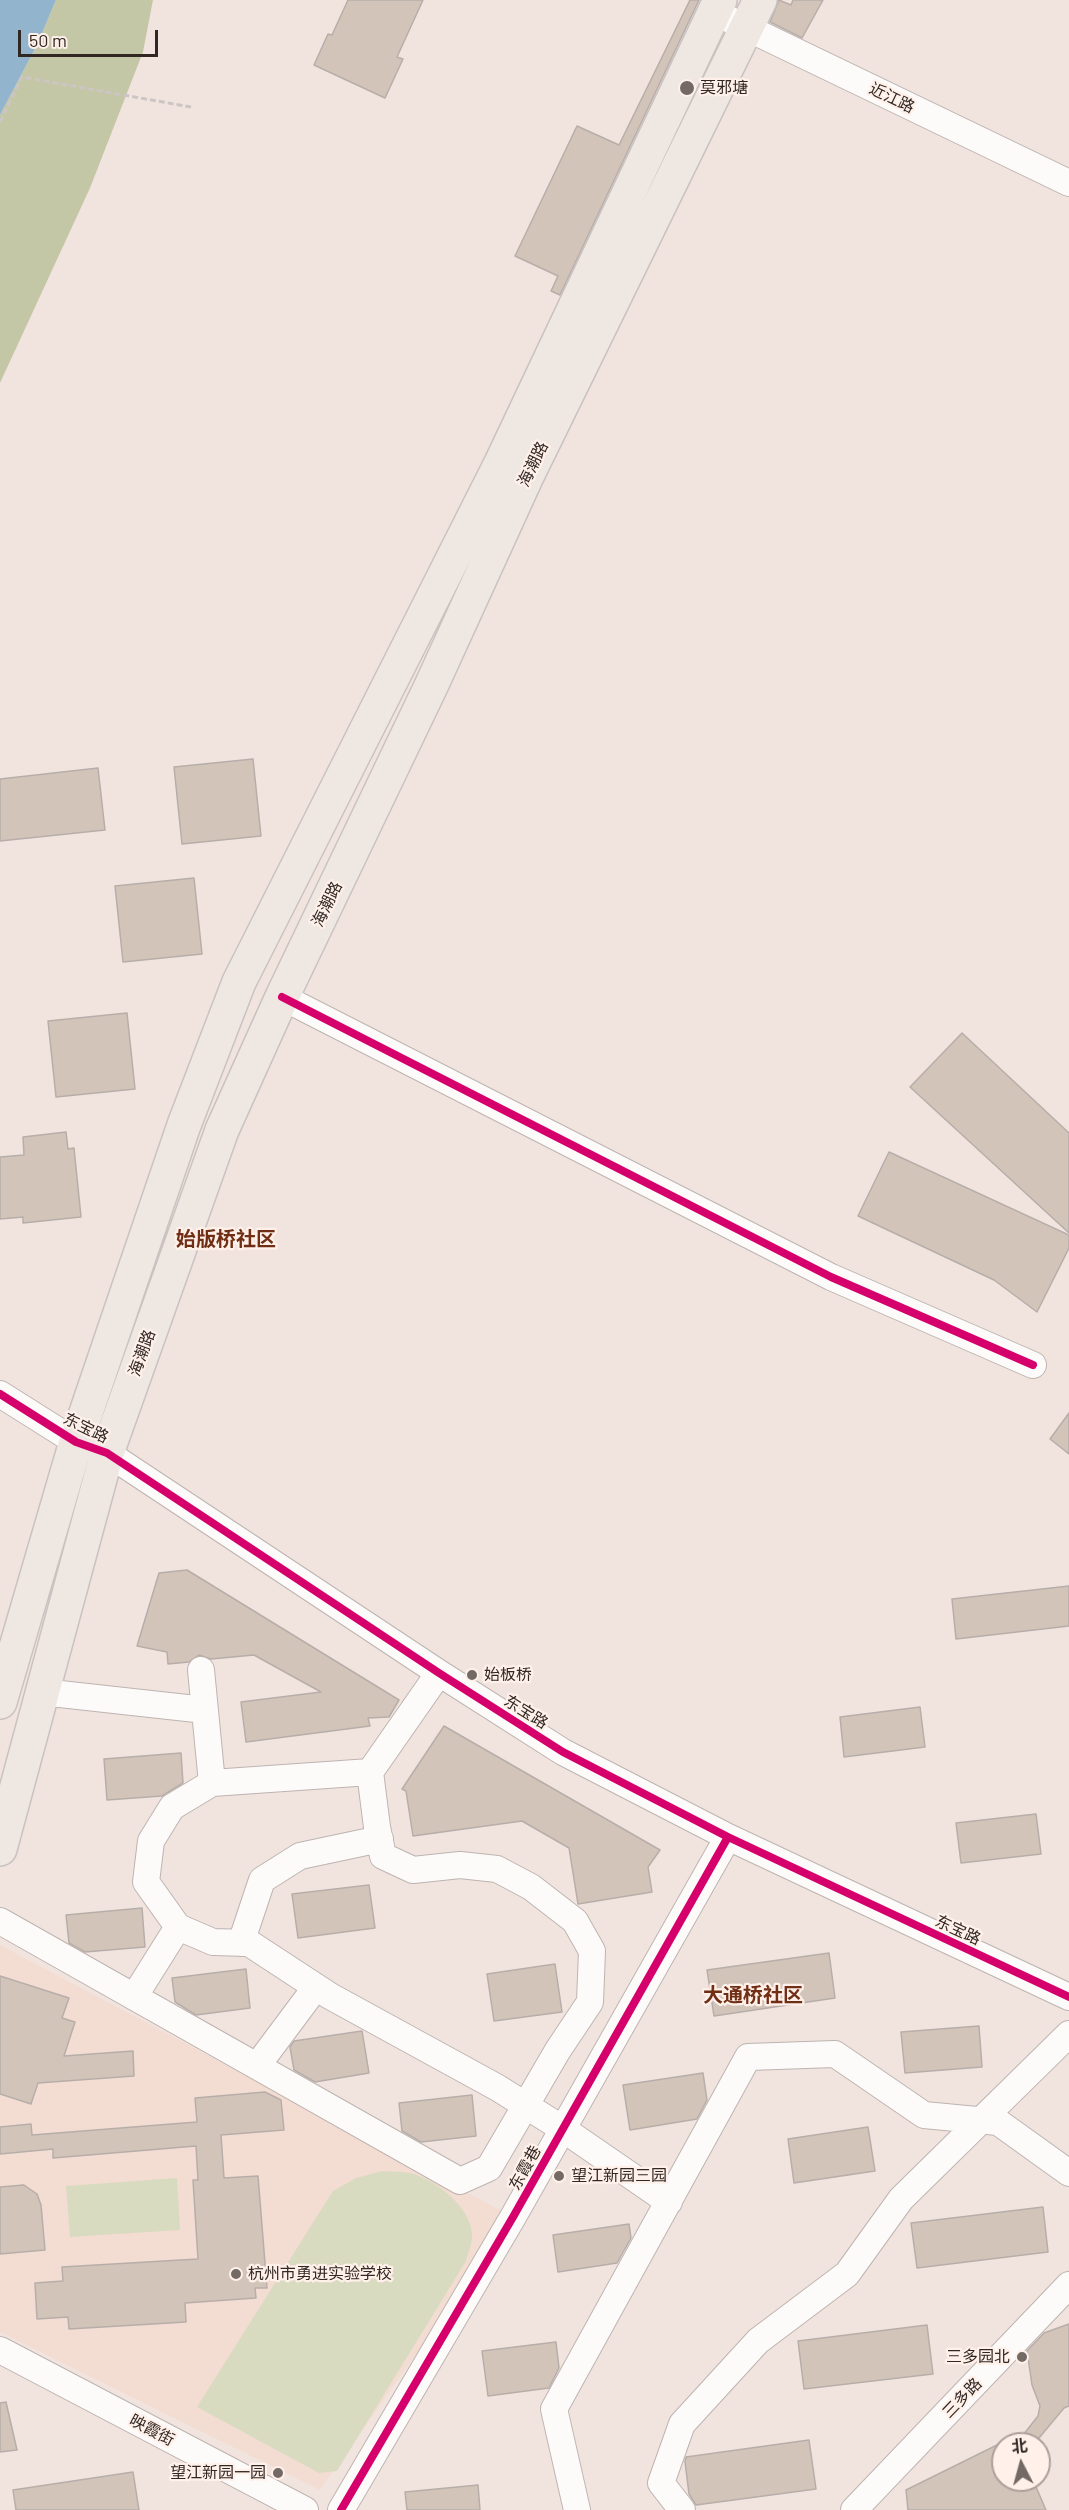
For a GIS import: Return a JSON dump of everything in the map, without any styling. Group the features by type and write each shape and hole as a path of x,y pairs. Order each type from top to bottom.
{"main road":[{"name":"海潮路","path":"0,1701 76,1442 184,1125 239,982 501,463 717,6"},
{"name":"海潮路","path":"0,1849 107,1452 222,1130 282,997 432,684 527,476 754,14"}],"street":[{"name":"近江路","path":"717,6 754,14 1069,183"},
{"path":"282,997 831,1276 1033,1365"},
{"name":"东宝路","path":"0,1394 76,1442 107,1452 439,1673 563,1752 728,1837 1069,1997"},
{"path":"201,1670 212,1783"},
{"path":"0,1921 460,2181 489,2168 590,2002 592,1951 575,1921 531,1887 497,1869 460,1865 413,1870 383,1856 370,1772 439,1673"},
{"path":"42,1692 205,1710"},
{"path":"370,1772 212,1783 172,1807 151,1841 146,1882 178,1927 213,1942 249,1943 316,1987 526,2105 669,2202"},
{"name":"东霞巷","path":"341,2510 563,2129 728,1837"},
{"path":"241,1943 262,1880 300,1856 380,1839"},
{"path":"134,1997 178,1927"},
{"path":"257,2066 316,1987"},
{"path":"682,2510 661,2483 682,2424 758,2341 847,2274 901,2199 1069,2034"},
{"path":"577,2510 554,2409 748,2057 835,2054 924,2115 998,2122 1069,2173"},
{"name":"三多路","path":"854,2510 1069,2285"},
{"name":"映霞街","path":"0,2350 305,2510"}],"path":[{"path":"0,122 22,76 191,107"}],"shaded area":[{"name":"杭州市勇进实验学校","path":"0,1945 513,2217 320,2490 0,2332"}],"green space":[{"path":"56,0 153,0 143,52 90,188 0,383 0,115 37,45"},
{"path":"382,2171 414,2174 433,2183 452,2197 470,2224 471,2244 466,2261 337,2471 319,2473 197,2407 333,2191 356,2178"},
{"path":"177,2178 180,2230 70,2237 66,2186"}],"water":[{"path":"0,0 56,0 37,45 0,115"}],"building":[{"path":"348,0 423,0 397,57 403,59 385,98 314,65 328,34 332,35"},
{"path":"690,0 699,0 560,295 551,291 558,276 515,256 577,126 619,145"},
{"path":"779,0 791,5 793,0 823,0 802,38 770,22"},
{"path":"253,759 261,836 182,844 174,767"},
{"path":"98,768 105,830 0,841 0,779"},
{"path":"194,878 202,954 123,962 115,886"},
{"path":"127,1013 135,1089 56,1097 48,1021"},
{"path":"962,1033 1069,1133 1069,1233 910,1087"},
{"path":"66,1132 68,1149 74,1148 81,1217 23,1223 23,1217 0,1219 0,1157 24,1155 23,1137"},
{"path":"889,1152 1069,1235 1069,1248 1037,1312 994,1280 858,1216"},
{"path":"1069,1413 1069,1454 1050,1439"},
{"path":"187,1570 399,1700 389,1717 368,1718 370,1726 246,1742 241,1702 321,1692 254,1655 211,1659 199,1655 189,1662 168,1664 167,1652 137,1646 159,1573"},
{"path":"1069,1586 1069,1626 956,1639 952,1599"},
{"path":"920,1707 925,1747 844,1757 840,1717"},
{"path":"444,1726 660,1850 648,1867 652,1892 578,1904 569,1848 522,1821 413,1836 406,1791 402,1789"},
{"path":"181,1753 183,1783 162,1796 107,1800 104,1759"},
{"path":"1036,1814 1041,1854 961,1863 956,1823"},
{"path":"369,1885 375,1928 298,1938 292,1894"},
{"path":"142,1908 145,1947 85,1952 69,1943 66,1915"},
{"path":"829,1953 835,1998 714,2016 707,1970"},
{"path":"555,1964 562,2012 494,2021 487,1974"},
{"path":"246,1969 250,2008 196,2015 175,2002 172,1978"},
{"path":"0,1976 69,1998 62,2018 75,2022 64,2056 133,2051 134,2076 38,2083 31,2104 0,2094"},
{"path":"979,2026 982,2067 905,2073 901,2032"},
{"path":"362,2031 369,2073 315,2082 294,2070 290,2047 294,2041"},
{"path":"703,2073 707,2100 697,2119 630,2130 623,2085"},
{"path":"265,2092 281,2100 284,2130 221,2135 224,2178 258,2176 267,2288 255,2288 256,2298 185,2303 186,2322 69,2329 68,2317 37,2319 35,2283 63,2281 62,2267 198,2259 193,2180 198,2180 196,2146 53,2158 53,2149 0,2154 0,2127 31,2124 32,2135 197,2122 195,2098"},
{"path":"472,2095 476,2136 421,2142 402,2131 399,2103"},
{"path":"868,2127 875,2171 794,2183 788,2139"},
{"path":"24,2185 37,2194 41,2205 45,2250 0,2254 0,2187"},
{"path":"1043,2207 1048,2252 917,2268 911,2223"},
{"path":"629,2224 631,2238 617,2263 558,2272 553,2235"},
{"path":"1069,2324 1069,2406 1064,2408 1044,2432 1025,2432 1038,2416 1040,2406 1032,2385 1027,2351 1044,2333"},
{"path":"927,2325 933,2374 804,2389 798,2341"},
{"path":"556,2342 559,2368 549,2388 488,2396 482,2351"},
{"path":"6,2402 17,2450 0,2452 0,2403"},
{"path":"809,2440 816,2489 696,2505 689,2494 686,2457"},
{"path":"991,2448 991,2492 1038,2492 1046,2510 908,2510 906,2490"},
{"path":"133,2472 139,2510 16,2510 13,2490"},
{"path":"478,2485 480,2510 407,2510 405,2492"}],"cycle path":[{"path":"282,997 831,1277 1033,1365"},
{"path":"0,1394 76,1442 107,1453 439,1673 563,1752 728,1837 1069,1997"},
{"path":"341,2510 513,2217 728,1837"}],"place":[{"name":"莫邪塘","path":"687,88"},
{"name":"始板桥","path":"472,1675"},
{"name":"望江新园三园","path":"559,2176"},
{"name":"杭州市勇进实验学校","path":"236,2274"},
{"name":"三多园北","path":"1022,2357"},
{"name":"望江新园一园","path":"278,2473"}],"district":[{"name":"始版桥社区","path":"226,1239"},
{"name":"大通桥社区","path":"753,1995"}]}
